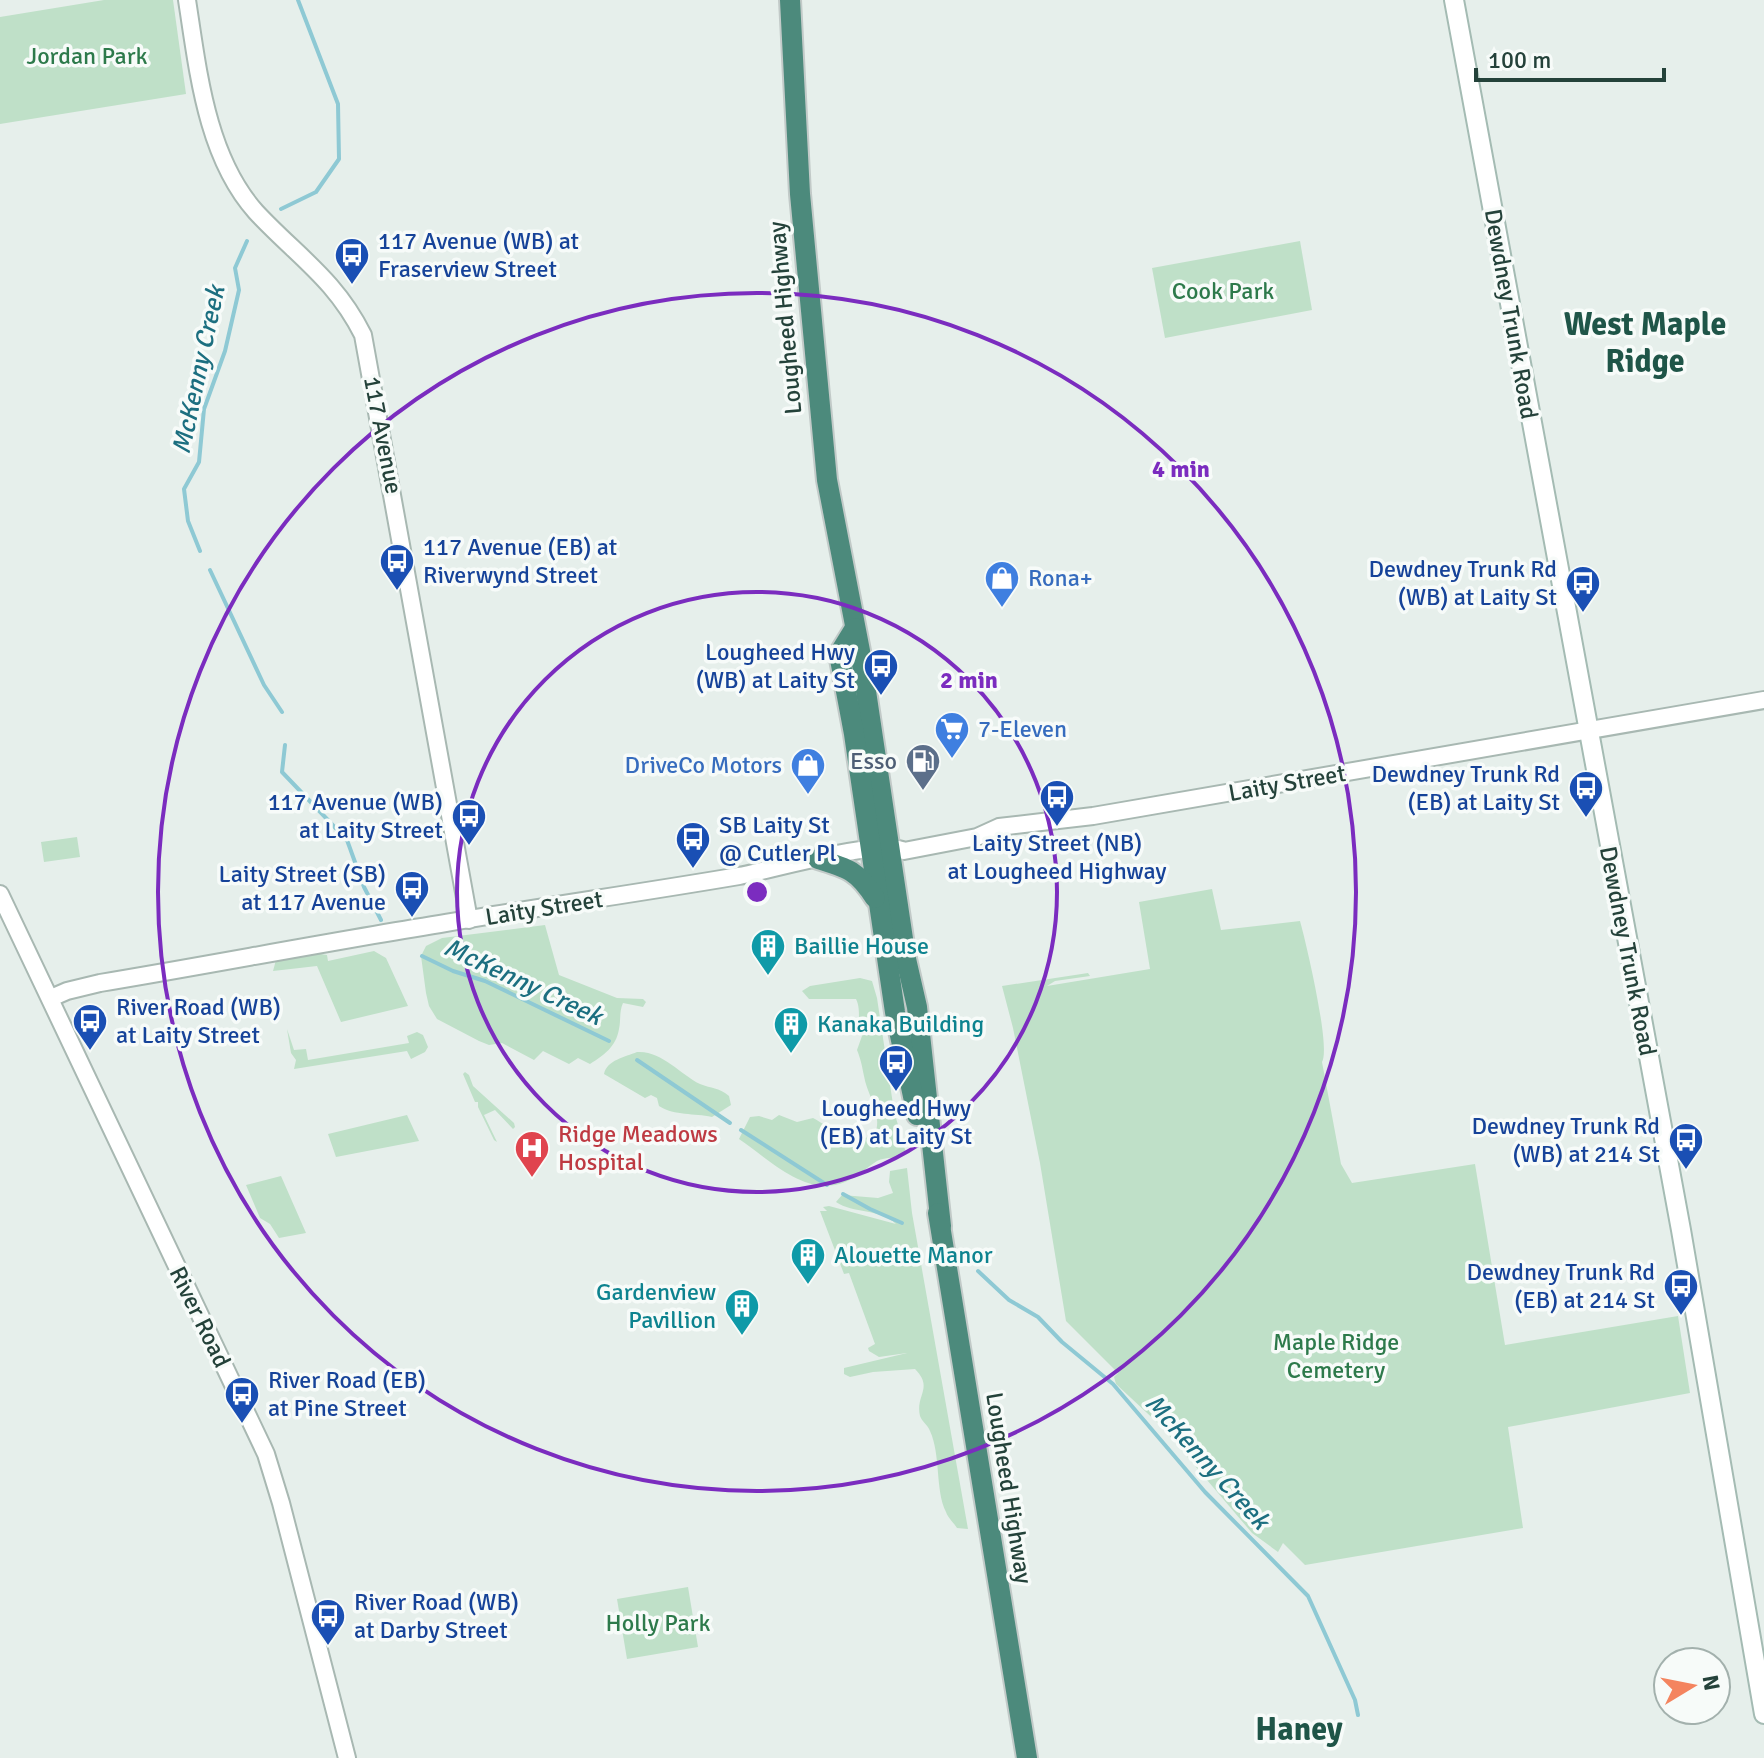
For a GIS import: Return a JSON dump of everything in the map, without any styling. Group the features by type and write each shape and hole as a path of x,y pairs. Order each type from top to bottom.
{"highway":[{"name":"Lougheed Highway","path":"790,0 800,194 827,480 855,628 839,654 854,734 886,848 917,1007 941,1226 1027,1758"},
{"name":"Lougheed Highway","path":"886,848 878,901 895,1012 941,1226"},
{"path":"818,859 858,874 878,901"}],"main road":[{"name":"Dewdney Trunk Road","path":"1454,0 1683,1243 1764,1714"}],"street":[{"name":"117 Avenue","path":"187,0 208,120 232,175 255,210 341,297 363,335 469,920"},
{"name":"Laity Street","path":"51,998 100,983 676,887 886,848 903,841 978,825 999,827 1093,816 1764,700"},
{"name":"River Road","path":"0,894 266,1454 347,1758"}],"green space":[{"name":"Jordan Park","path":"104,0 173,0 186,94 0,124 0,17"},
{"name":"Cook Park","path":"1300,241 1312,310 1165,338 1152,268"},
{"path":"77,837 80,857 44,862 41,842"},
{"name":"Maple Ridge Cemetery","path":"1212,889 1221,930 1300,921 1321,1017 1322,1062 1341,1164 1352,1183 1475,1164 1505,1345 1678,1316 1690,1393 1508,1427 1523,1528 1305,1565 1283,1543 1278,1552 1252,1533 1162,1427 1116,1384 1114,1377 1118,1373 1066,1321 1040,1163 1002,986 1088,973 1090,976 1055,981 1047,986 1150,969 1139,902"},
{"path":"545,925 559,975 617,998 643,999 646,1002 643,1007 623,1003 615,1041 605,1054 590,1064 578,1058 569,1064 543,1051 534,1060 502,1043 489,1045 437,1019 429,1006 421,956 426,946 442,938"},
{"path":"374,951 386,958 408,1006 341,1022 317,966 273,971 276,960 314,953 327,955 328,961"},
{"path":"860,978 872,981 877,998 894,1111 906,1153 877,1161 845,1182 831,1186 816,1185 789,1174 739,1139 750,1117 772,1120 779,1115 797,1122 813,1118 852,1137 875,1134 876,1112 857,1050 862,1036 856,999 809,999 802,991 810,986"},
{"path":"287,1029 294,1050 306,1049 308,1060 409,1043 407,1036 417,1032 423,1035 428,1047 411,1059 407,1051 294,1069 296,1060 291,1053"},
{"path":"637,1052 654,1055 700,1084 722,1091 729,1096 731,1105 712,1117 672,1111 659,1106 657,1098 651,1095 645,1098 604,1074 613,1062"},
{"path":"465,1072 473,1086 514,1123 513,1129 495,1110 484,1115 497,1142 478,1107 478,1102 475,1102 463,1074"},
{"path":"407,1115 419,1141 336,1157 328,1134"},
{"path":"907,1168 912,1213 968,1529 957,1528 943,1503 936,1451 929,1429 920,1416 923,1381 915,1369 850,1377 844,1374 844,1368 907,1353 879,1357 869,1351 868,1348 875,1344 849,1273 844,1274 820,1211 827,1211 823,1207 829,1206 896,1224 882,1216 836,1202 842,1195 878,1198 893,1193 889,1182 890,1171"},
{"path":"281,1176 306,1233 279,1238 270,1224 260,1218 246,1185"},
{"name":"Holly Park","path":"688,1587 698,1647 627,1659 617,1599"}],"waterway":[{"name":"McKenny Creek","path":"281,209 316,192 339,159 338,104 298,0"},
{"name":"McKenny Creek","path":"200,551 188,521 184,489 199,462 204,409 225,351 239,290 235,268 247,241"},
{"name":"McKenny Creek","path":"210,570 264,685 282,712"},
{"name":"McKenny Creek","path":"285,745 282,772 347,840 364,887 381,920"},
{"name":"McKenny Creek","path":"422,956 453,971 485,981 609,1041"},
{"name":"McKenny Creek","path":"637,1060 730,1123"},
{"name":"McKenny Creek","path":"741,1130 827,1185"},
{"name":"McKenny Creek","path":"843,1194 902,1223"},
{"name":"McKenny Creek","path":"978,1271 1009,1300 1038,1317 1062,1342 1113,1384 1205,1492 1308,1596 1355,1700 1358,1715"}],"place":[{"name":"117 Avenue (WB) at Fraserview Street","path":"352,286"},
{"name":"117 Avenue (EB) at Riverwynd Street","path":"397,592"},
{"name":"Rona+","path":"1002,609"},
{"name":"Dewdney Trunk Rd (WB) at Laity St","path":"1583,614"},
{"name":"Lougheed Hwy (WB) at Laity St","path":"881,697"},
{"name":"7-Eleven","path":"952,760"},
{"name":"Esso","path":"923,792"},
{"name":"DriveCo Motors","path":"808,796"},
{"name":"Dewdney Trunk Rd (EB) at Laity St","path":"1586,819"},
{"name":"Laity Street (NB) at Lougheed Highway","path":"1057,828"},
{"name":"117 Avenue (WB) at Laity Street","path":"469,847"},
{"name":"SB Laity St @ Cutler Pl","path":"693,870"},
{"name":"Laity Street (SB) at 117 Avenue","path":"412,919"},
{"name":"Baillie House","path":"768,977"},
{"name":"River Road (WB) at Laity Street","path":"90,1052"},
{"name":"Kanaka Building","path":"791,1055"},
{"name":"Lougheed Hwy (EB) at Laity St","path":"896,1093"},
{"name":"Dewdney Trunk Rd (WB) at 214 St","path":"1686,1171"},
{"name":"Ridge Meadows Hospital","path":"532,1179"},
{"name":"Alouette Manor","path":"808,1286"},
{"name":"Dewdney Trunk Rd (EB) at 214 St","path":"1681,1317"},
{"name":"Gardenview Pavillion","path":"742,1337"},
{"name":"River Road (EB) at Pine Street","path":"242,1425"},
{"name":"River Road (WB) at Darby Street","path":"328,1647"}],"district":[{"name":"West Maple Ridge","path":"1645,342"},
{"name":"Haney","path":"1299,1729"}]}
